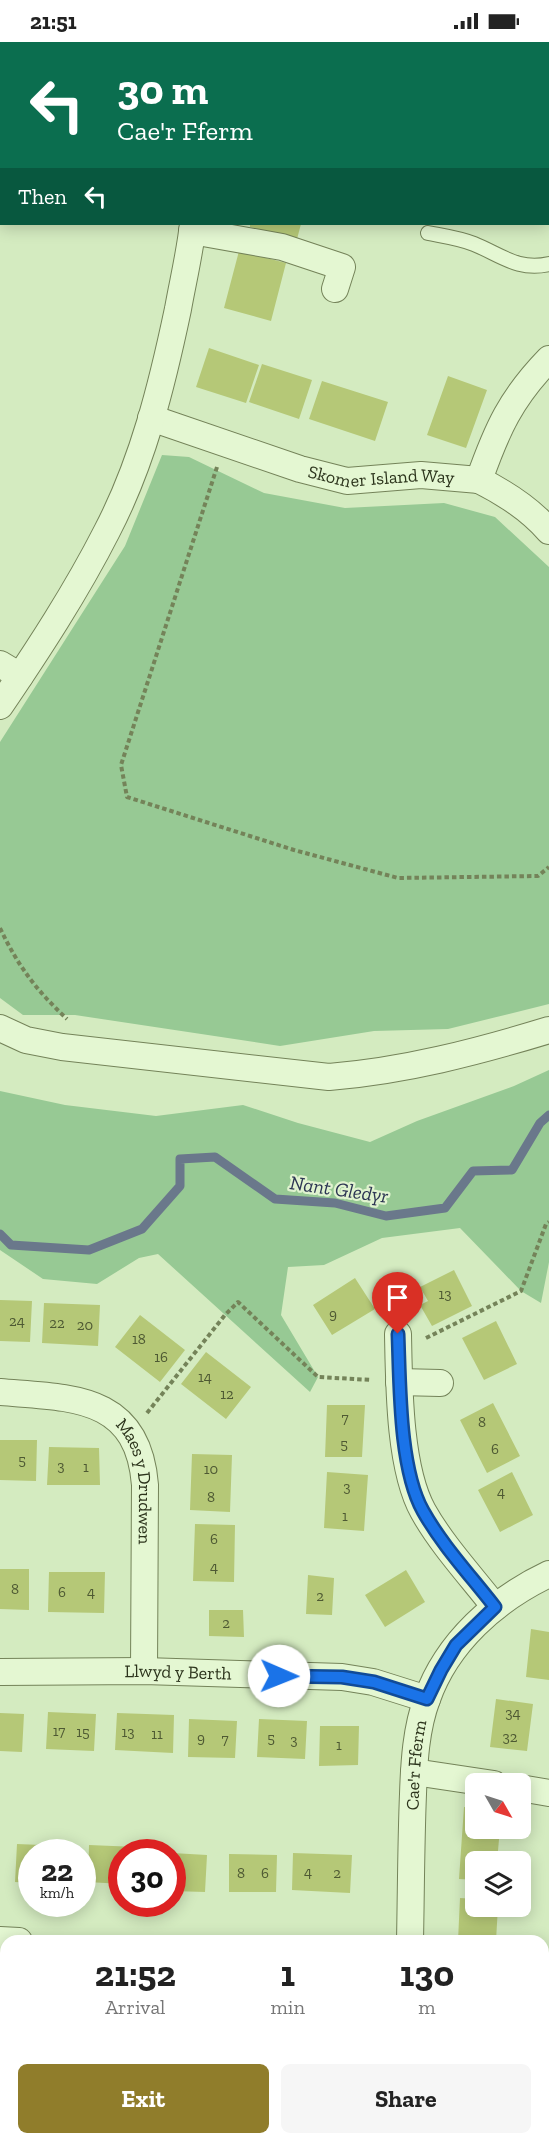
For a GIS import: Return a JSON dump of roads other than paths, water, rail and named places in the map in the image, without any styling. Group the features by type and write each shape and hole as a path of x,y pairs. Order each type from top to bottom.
{"street":[{"path":"0,706 10,670 62,611 108,530 123,496 151,418 170,347 193,227 282,247 342,267 335,289"},
{"name":"Skomer Island Way","path":"151,418 300,469 347,481 421,475 479,480 491,445 512,403 528,381 549,359"},
{"path":"479,480 511,496 540,520 549,531"},
{"path":"0,1028 26,1040 62,1047 329,1077 364,1074 472,1053 549,1030"},
{"path":"398,1343 399,1382 410,1478 422,1510 495,1607"},
{"path":"399,1382 440,1383"},
{"name":"Maes y Drudwen","path":"0,1392 69,1398 96,1405 116,1418 130,1435 140,1457 145,1485 144,1671"},
{"name":"Cae'r Fferm","path":"410,1935 414,1772 419,1731 427,1699 456,1645 495,1607 523,1586 549,1574"},
{"name":"Llwyd y Berth","path":"0,1672 144,1671 342,1677 374,1682 427,1699"},
{"path":"414,1772 465,1780"},
{"path":"531,1790 549,1793"}],"lane":[{"path":"428,233 474,244 516,263 535,267 549,264"}],"waterway":[{"name":"Nant Gledyr","path":"0,1234 11,1245 89,1250 142,1229 180,1186 180,1159 215,1157 275,1199 335,1203 386,1216 445,1208 473,1171 512,1170 540,1123 549,1115"}]}
